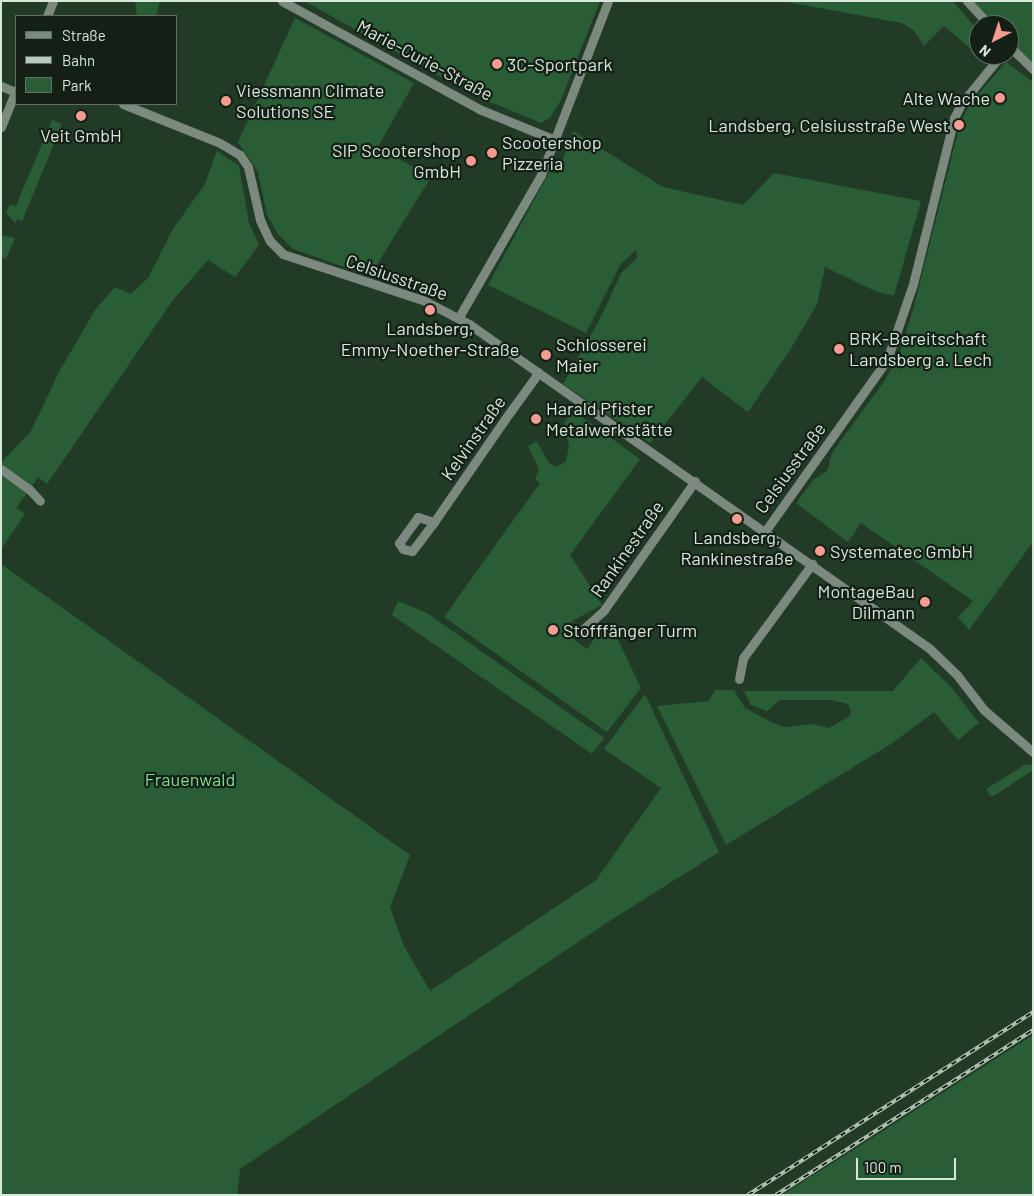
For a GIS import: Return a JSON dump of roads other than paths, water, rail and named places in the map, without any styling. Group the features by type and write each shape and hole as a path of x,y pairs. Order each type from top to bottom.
{"street":[{"path":"47,15 53,1"},
{"name":"Marie-Curie-Straße","path":"282,1 479,109 556,140"},
{"path":"459,317 515,225 556,140 608,1"},
{"path":"967,1 980,15"},
{"path":"1019,56 1033,69"},
{"name":"Celsiusstraße","path":"125,105 220,143 240,155 248,167 260,220 270,241 283,254 403,293 459,317 766,530 887,360 913,284 954,118 961,104 993,65"},
{"path":"1,86 15,91"},
{"path":"1,127 15,93"},
{"name":"Kelvinstraße","path":"434,522 538,372"},
{"path":"1,470 29,489 40,501"},
{"name":"Rankinestraße","path":"581,631 604,610 695,481"},
{"path":"766,530 928,648 996,721 1033,752"},
{"path":"739,678 743,658 812,564"}],"railway":[{"path":"748,1195 1033,1012"},
{"path":"776,1195 1033,1030"}],"place":[{"name":"3C-Sportpark","path":"497,64"},
{"name":"Alte Wache","path":"1000,98"},
{"name":"Viessmann Climate Solutions SE","path":"226,101"},
{"name":"Veit GmbH","path":"81,116"},
{"name":"Landsberg, Celsiusstraße West","path":"959,125"},
{"name":"Scootershop Pizzeria","path":"492,153"},
{"name":"SIP Scootershop GmbH","path":"471,161"},
{"name":"Landsberg, Emmy-Noether-Straße","path":"430,310"},
{"name":"BRK-Bereitschaft Landsberg a. Lech","path":"839,349"},
{"name":"Schlosserei Maier","path":"546,355"},
{"name":"Harald Pfister Metalwerkstätte","path":"536,419"},
{"name":"Landsberg, Rankinestraße","path":"737,519"},
{"name":"Systematec GmbH","path":"820,551"},
{"name":"MontageBau Dilmann","path":"925,602"},
{"name":"Stofffänger Turm","path":"553,630"}],"park label":[{"name":"Frauenwald","path":"190,779"}]}
